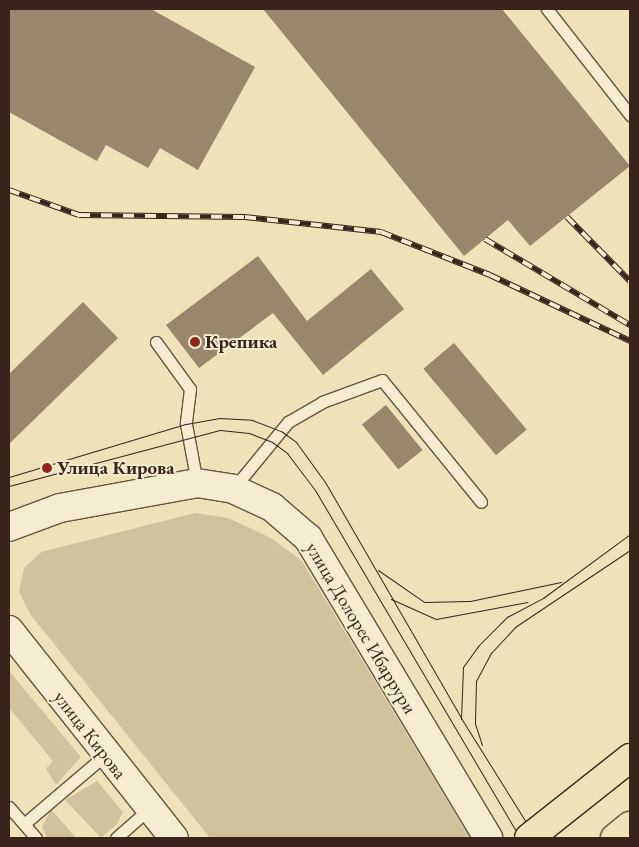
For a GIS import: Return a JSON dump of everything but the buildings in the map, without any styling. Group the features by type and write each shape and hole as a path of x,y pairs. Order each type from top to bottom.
{"main road":[{"name":"улица Долорес Ибаррури","path":"9,527 60,508 196,483 233,489 272,507 308,538 488,838"},
{"name":"улица Кирова","path":"9,630 105,755 174,838"},
{"path":"529,838 630,758"},
{"path":"615,838 630,826"}],"lane":[{"path":"547,9 630,115"},
{"path":"156,342 190,389 186,424 196,483"},
{"path":"233,489 288,422 322,402 382,380 481,502"},
{"path":"24,824 105,755"},
{"path":"9,806 36,838"},
{"path":"116,838 149,808"}],"shaded area":[{"path":"195,513 228,518 271,538 302,561 470,838 210,838 30,614 19,592 24,568 41,552"},
{"path":"9,671 81,757 56,785 46,769 53,761 9,708"},
{"path":"97,781 123,812 117,824 101,838 65,800"},
{"path":"51,809 76,838 47,838 42,827"}],"tram line":[{"path":"9,477 186,424 219,418 252,420 281,431 296,442 325,482 461,718 536,838"},
{"path":"9,486 220,430 249,433 272,442 287,453 315,490 520,838"},
{"path":"461,719 463,667 479,645 507,617 543,598 630,534"},
{"path":"482,745 475,724 476,681 491,653 515,627 630,550"},
{"path":"378,570 424,602 470,601 561,582"},
{"path":"391,599 436,619 527,602"}],"railway":[{"path":"9,190 79,215 245,217 381,232 490,275 630,341"},
{"path":"567,217 630,281"},
{"path":"485,239 630,325"}],"place":[{"name":"Крепика","path":"195,342"},
{"name":"Улица Кирова","path":"47,468"}]}
